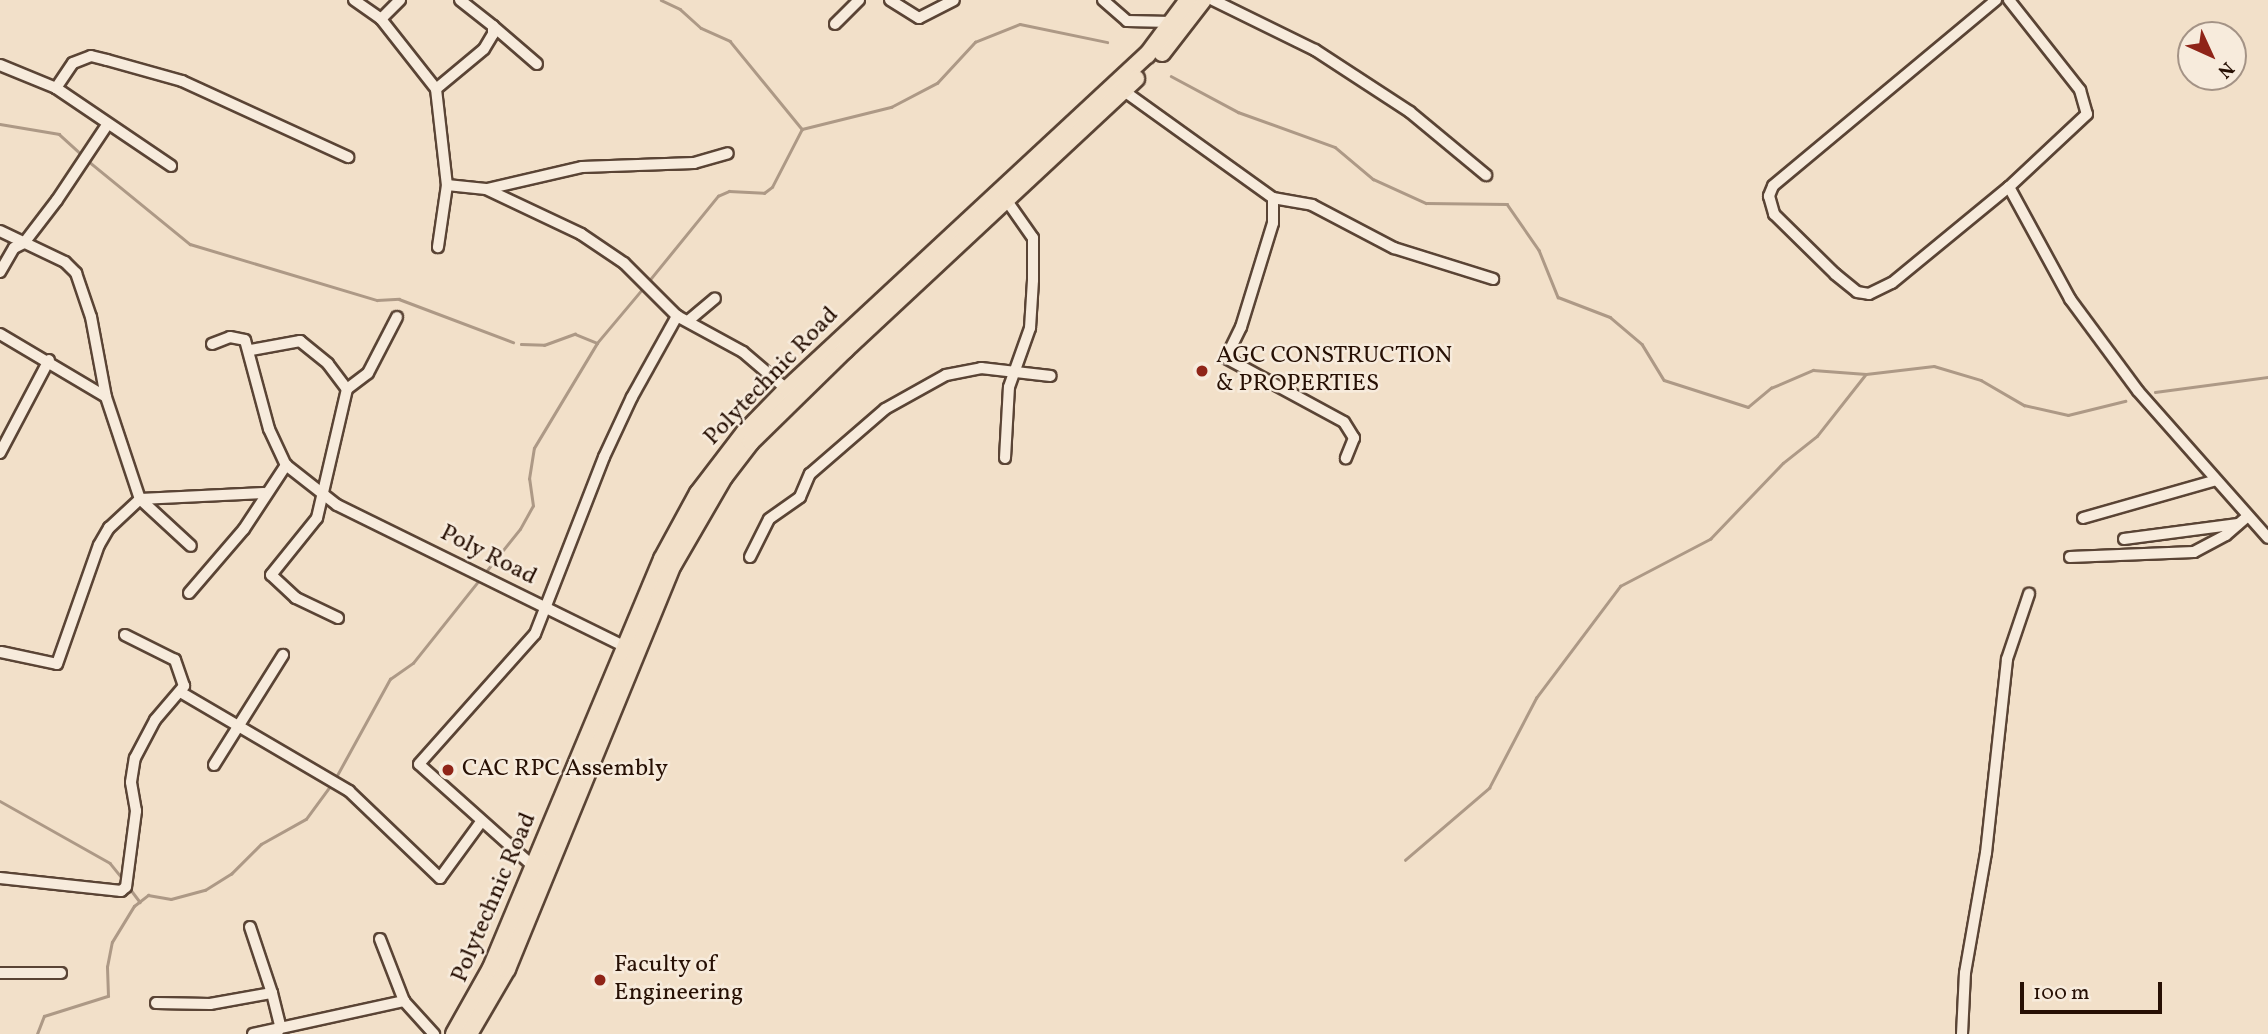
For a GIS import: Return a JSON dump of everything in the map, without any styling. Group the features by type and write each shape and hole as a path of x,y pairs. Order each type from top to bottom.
{"main road":[{"name":"Polytechnic Road","path":"791,393 1147,55 1188,0"},
{"name":"Polytechnic Road","path":"469,1034 507,969 558,826 632,650 662,559 698,493 744,433 1007,201 1124,91 1203,0"},
{"name":"Polytechnic Road","path":"454,1034 477,998 534,867 558,826"}],"street":[{"path":"354,0 381,19 436,89 447,185 439,247"},
{"path":"381,19 400,0"},
{"path":"460,0 537,64"},
{"path":"835,24 859,0"},
{"path":"890,0 919,18 954,0"},
{"path":"1103,0 1127,21 1172,22"},
{"path":"1213,0 1315,50 1410,112 1486,175"},
{"path":"1996,0 1882,91 1773,186 1769,196 1774,214 1857,292 1869,294 1892,283 2009,187 2087,114 2080,90 2008,0"},
{"path":"436,89 484,49 493,26"},
{"path":"55,88 74,63 91,57 107,60 182,81 348,157"},
{"path":"0,65 55,88 171,166"},
{"path":"1124,91 1140,107 1201,142 1273,198 1312,205 1394,247 1493,279"},
{"path":"0,272 14,248 24,243 107,125"},
{"path":"486,190 582,167 694,163 728,153"},
{"path":"447,185 486,190 582,234 624,263 641,283 677,316 743,352 791,393"},
{"path":"2009,187 2070,299 2138,391 2268,538"},
{"path":"1273,198 1273,223 1241,327 1226,358 1344,422 1354,438 1346,458"},
{"path":"1005,458 1013,369 1030,328 1033,238 1007,201"},
{"path":"0,231 65,262 76,273 91,317 106,397 140,499 191,546"},
{"path":"688,321 715,298"},
{"path":"534,867 419,767 525,649 547,610 610,445 677,316"},
{"path":"338,618 296,598 271,575 317,518 348,389 368,373 397,317"},
{"path":"0,334 49,360 106,397"},
{"path":"189,593 249,523 264,493 286,465 270,429 251,350 238,337 212,344"},
{"path":"251,350 300,341 328,364 348,389"},
{"path":"0,453 49,360"},
{"path":"750,557 769,519 800,497 810,474 885,408 946,374 981,368 1013,369 1051,376"},
{"name":"Poly Road","path":"286,465 321,493 547,610 632,650"},
{"path":"2083,518 2216,480"},
{"path":"1,652 57,664 99,545 109,528 140,499 264,493"},
{"path":"2070,556 2194,552 2248,516"},
{"path":"2124,538 2239,524"},
{"path":"1962,1034 1965,973 1986,853 2007,659 2029,594"},
{"path":"125,635 175,660 182,693 348,790 440,878 481,822"},
{"path":"214,765 242,727 283,654"},
{"path":"0,878 124,889 136,811 131,782 135,758 155,720 182,693"},
{"path":"250,927 272,993 278,1030"},
{"path":"380,939 404,1001 434,1034"},
{"path":"0,973 61,973"},
{"path":"156,1003 210,1004 272,993"},
{"path":"253,1034 404,1001"}],"waterway":[{"path":"661,0 680,9 701,28 730,41 802,129"},
{"path":"648,282 718,196 729,191 764,193 772,187 802,129 891,107 937,83 975,42 1020,24 1107,42"},
{"path":"1171,76 1238,112 1335,147 1373,179 1426,203 1507,204 1539,250 1558,297 1610,317 1642,344 1664,380 1748,407 1771,388 1813,370 1866,374 1934,366 1981,380 2024,405 2068,415 2125,401"},
{"path":"0,124 59,134 82,155"},
{"path":"87,160 190,244 377,300 399,299 513,342"},
{"path":"335,779 390,679 413,663 520,529 533,506 529,479 534,448 597,343 644,287"},
{"path":"521,344 544,345 575,334 597,343"},
{"path":"1405,860 1489,788 1536,698 1620,586 1710,539 1783,463 1817,436 1865,375"},
{"path":"2155,392 2268,377"},
{"path":"37,1034 44,1016 108,996 107,967 112,942 134,906 148,895 171,899 205,890 231,874 261,844 306,819 331,785"},
{"path":"0,801 110,863 123,879"},
{"path":"128,886 140,902"}],"place":[{"name":"AGC CONSTRUCTION & PROPERTIES","path":"1202,371"},
{"name":"CAC RPC Assembly","path":"448,770"},
{"name":"Faculty of Engineering","path":"600,980"}]}
